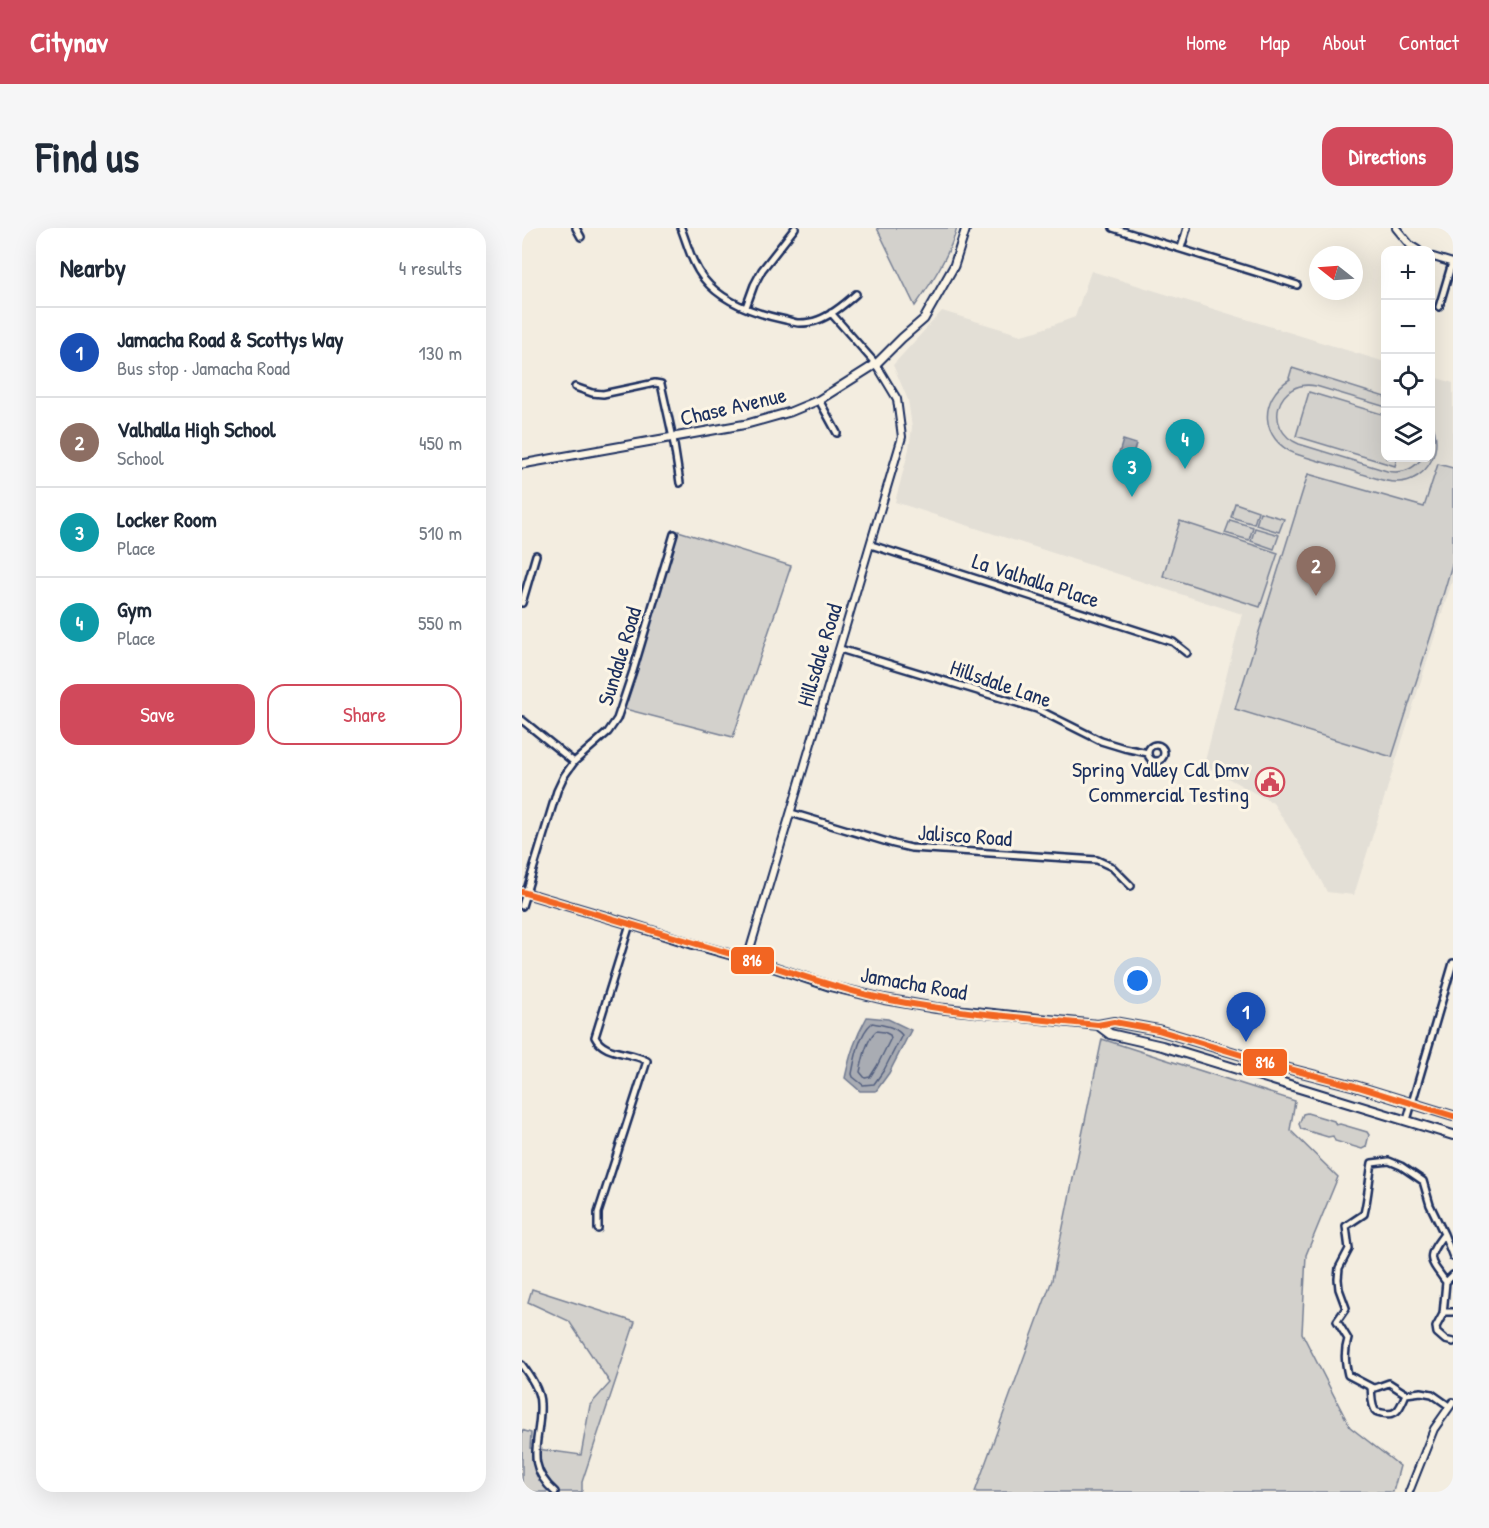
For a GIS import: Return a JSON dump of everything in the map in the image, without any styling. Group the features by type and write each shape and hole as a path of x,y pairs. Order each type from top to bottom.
{"main road":[{"name":"Chase Avenue","path":"522,464 747,424 790,412 819,400 876,364 924,319 954,266 966,228"},
{"name":"Jamacha Road","path":"524,892 830,986 936,1008 1098,1025 1114,1022 1158,1030 1453,1116"},
{"name":"Jamacha Road","path":"1098,1025 1110,1034 1162,1046 1288,1083 1453,1135"},
{"path":"1278,1066 1288,1083"}],"street":[{"path":"576,228 581,237"},
{"path":"681,228 694,263 704,278 723,296 774,318 800,323 817,320 840,308 856,294"},
{"path":"746,307 762,270 795,228"},
{"path":"1113,228 1297,285"},
{"path":"1181,248 1187,228"},
{"path":"1396,228 1412,246"},
{"path":"1435,257 1452,263 1438,308"},
{"path":"831,313 876,364"},
{"name":"Hillsdale Road","path":"747,959 872,545 902,437 897,399 876,364"},
{"path":"574,387 603,394 655,383 661,384 680,483"},
{"path":"819,400 837,433"},
{"name":"Sundale Road","path":"522,906 524,892 557,790 564,776 573,762 608,732 617,718 674,534"},
{"name":"La Valhalla Place","path":"872,545 1173,642 1187,653"},
{"path":"522,603 536,555"},
{"name":"Hillsdale Lane","path":"840,649 1037,710 1101,741 1148,753"},
{"path":"522,720 573,762"},
{"name":"Jalisco Road","path":"791,813 911,848 1097,860 1112,867 1131,886"},
{"path":"598,1229 598,1213 646,1061 638,1056 602,1046 595,1037 630,924"},
{"path":"1407,1120 1453,963"},
{"path":"1409,1492 1434,1430 1451,1404 1426,1392 1406,1394 1389,1383 1375,1388 1348,1376 1345,1349 1348,1339 1337,1321 1346,1308 1338,1279 1339,1268 1349,1249 1346,1226 1364,1214 1372,1162 1389,1161 1423,1181 1430,1204 1453,1257"},
{"path":"1444,1234 1431,1256 1432,1263 1446,1282"},
{"path":"1453,1275 1446,1282 1443,1312 1437,1327 1437,1333 1445,1340 1453,1342"},
{"path":"1443,1312 1453,1312"},
{"path":"522,1365 532,1380 540,1402 535,1448 537,1466 542,1478 555,1492"},
{"path":"1371,1387 1374,1408 1377,1412 1384,1414 1395,1413 1406,1394"}],"shaded area":[{"path":"877,228 957,228 945,259 915,306"},
{"path":"1091,271 1381,361 1381,462 1435,462 1435,377 1453,383 1453,578 1354,895 1327,892 1311,862 1273,803 1204,765 1242,614 895,502 909,449 912,427 908,400 893,365 942,311 1021,335 1075,317"},
{"path":"1292,368 1381,396 1381,406 1316,386 1303,386 1292,390 1279,406 1278,417 1288,437 1299,444 1387,471 1407,470 1418,462 1430,462 1428,465 1413,479 1389,482 1296,454 1284,448 1275,439 1270,429 1268,408 1272,397 1289,378"},
{"path":"1309,392 1381,414 1381,462 1296,436"},
{"path":"1382,462 1396,462 1395,466"},
{"path":"1438,464 1453,468 1453,561 1392,757 1235,709 1308,474 1424,507"},
{"path":"1235,503 1258,511 1254,524 1231,517"},
{"path":"1260,512 1284,519 1279,532 1256,525"},
{"path":"1230,520 1253,527 1249,540 1225,533"},
{"path":"1180,521 1278,553 1260,607 1163,576"},
{"path":"1255,528 1279,535 1274,549 1251,541"},
{"path":"675,530 791,566 733,737 621,708"},
{"path":"1102,1039 1295,1101 1290,1130 1338,1177 1306,1255 1302,1333 1350,1427 1400,1466 1393,1492 975,1492 1052,1280"},
{"path":"1307,1113 1334,1121 1336,1125 1340,1124 1367,1132 1369,1135 1366,1147 1362,1149 1335,1141 1333,1136 1328,1137 1301,1129 1299,1124 1303,1114"},
{"path":"532,1289 635,1322 582,1482 582,1492 522,1492 522,1430 531,1433 530,1448 581,1455 590,1405 610,1383 569,1321 528,1302"}],"water":[{"path":"1123,440 1136,444 1130,464 1117,460"},
{"path":"867,1017 888,1019 911,1030 889,1073 876,1091 860,1091 845,1078 853,1047"}],"transit line":[{"name":"816","path":"522,892 869,995 964,1012 1098,1025 1114,1022 1158,1030 1453,1116"}],"place":[{"name":"Gym","path":"1185,469"},
{"name":"Locker Room","path":"1132,497"},
{"name":"Valhalla High School","path":"1316,596"},
{"name":"Spring Valley Cdl Dmv Commercial Testing","path":"1270,782"},
{"name":"Jamacha Road & Scottys Way","path":"1246,1042"}]}
